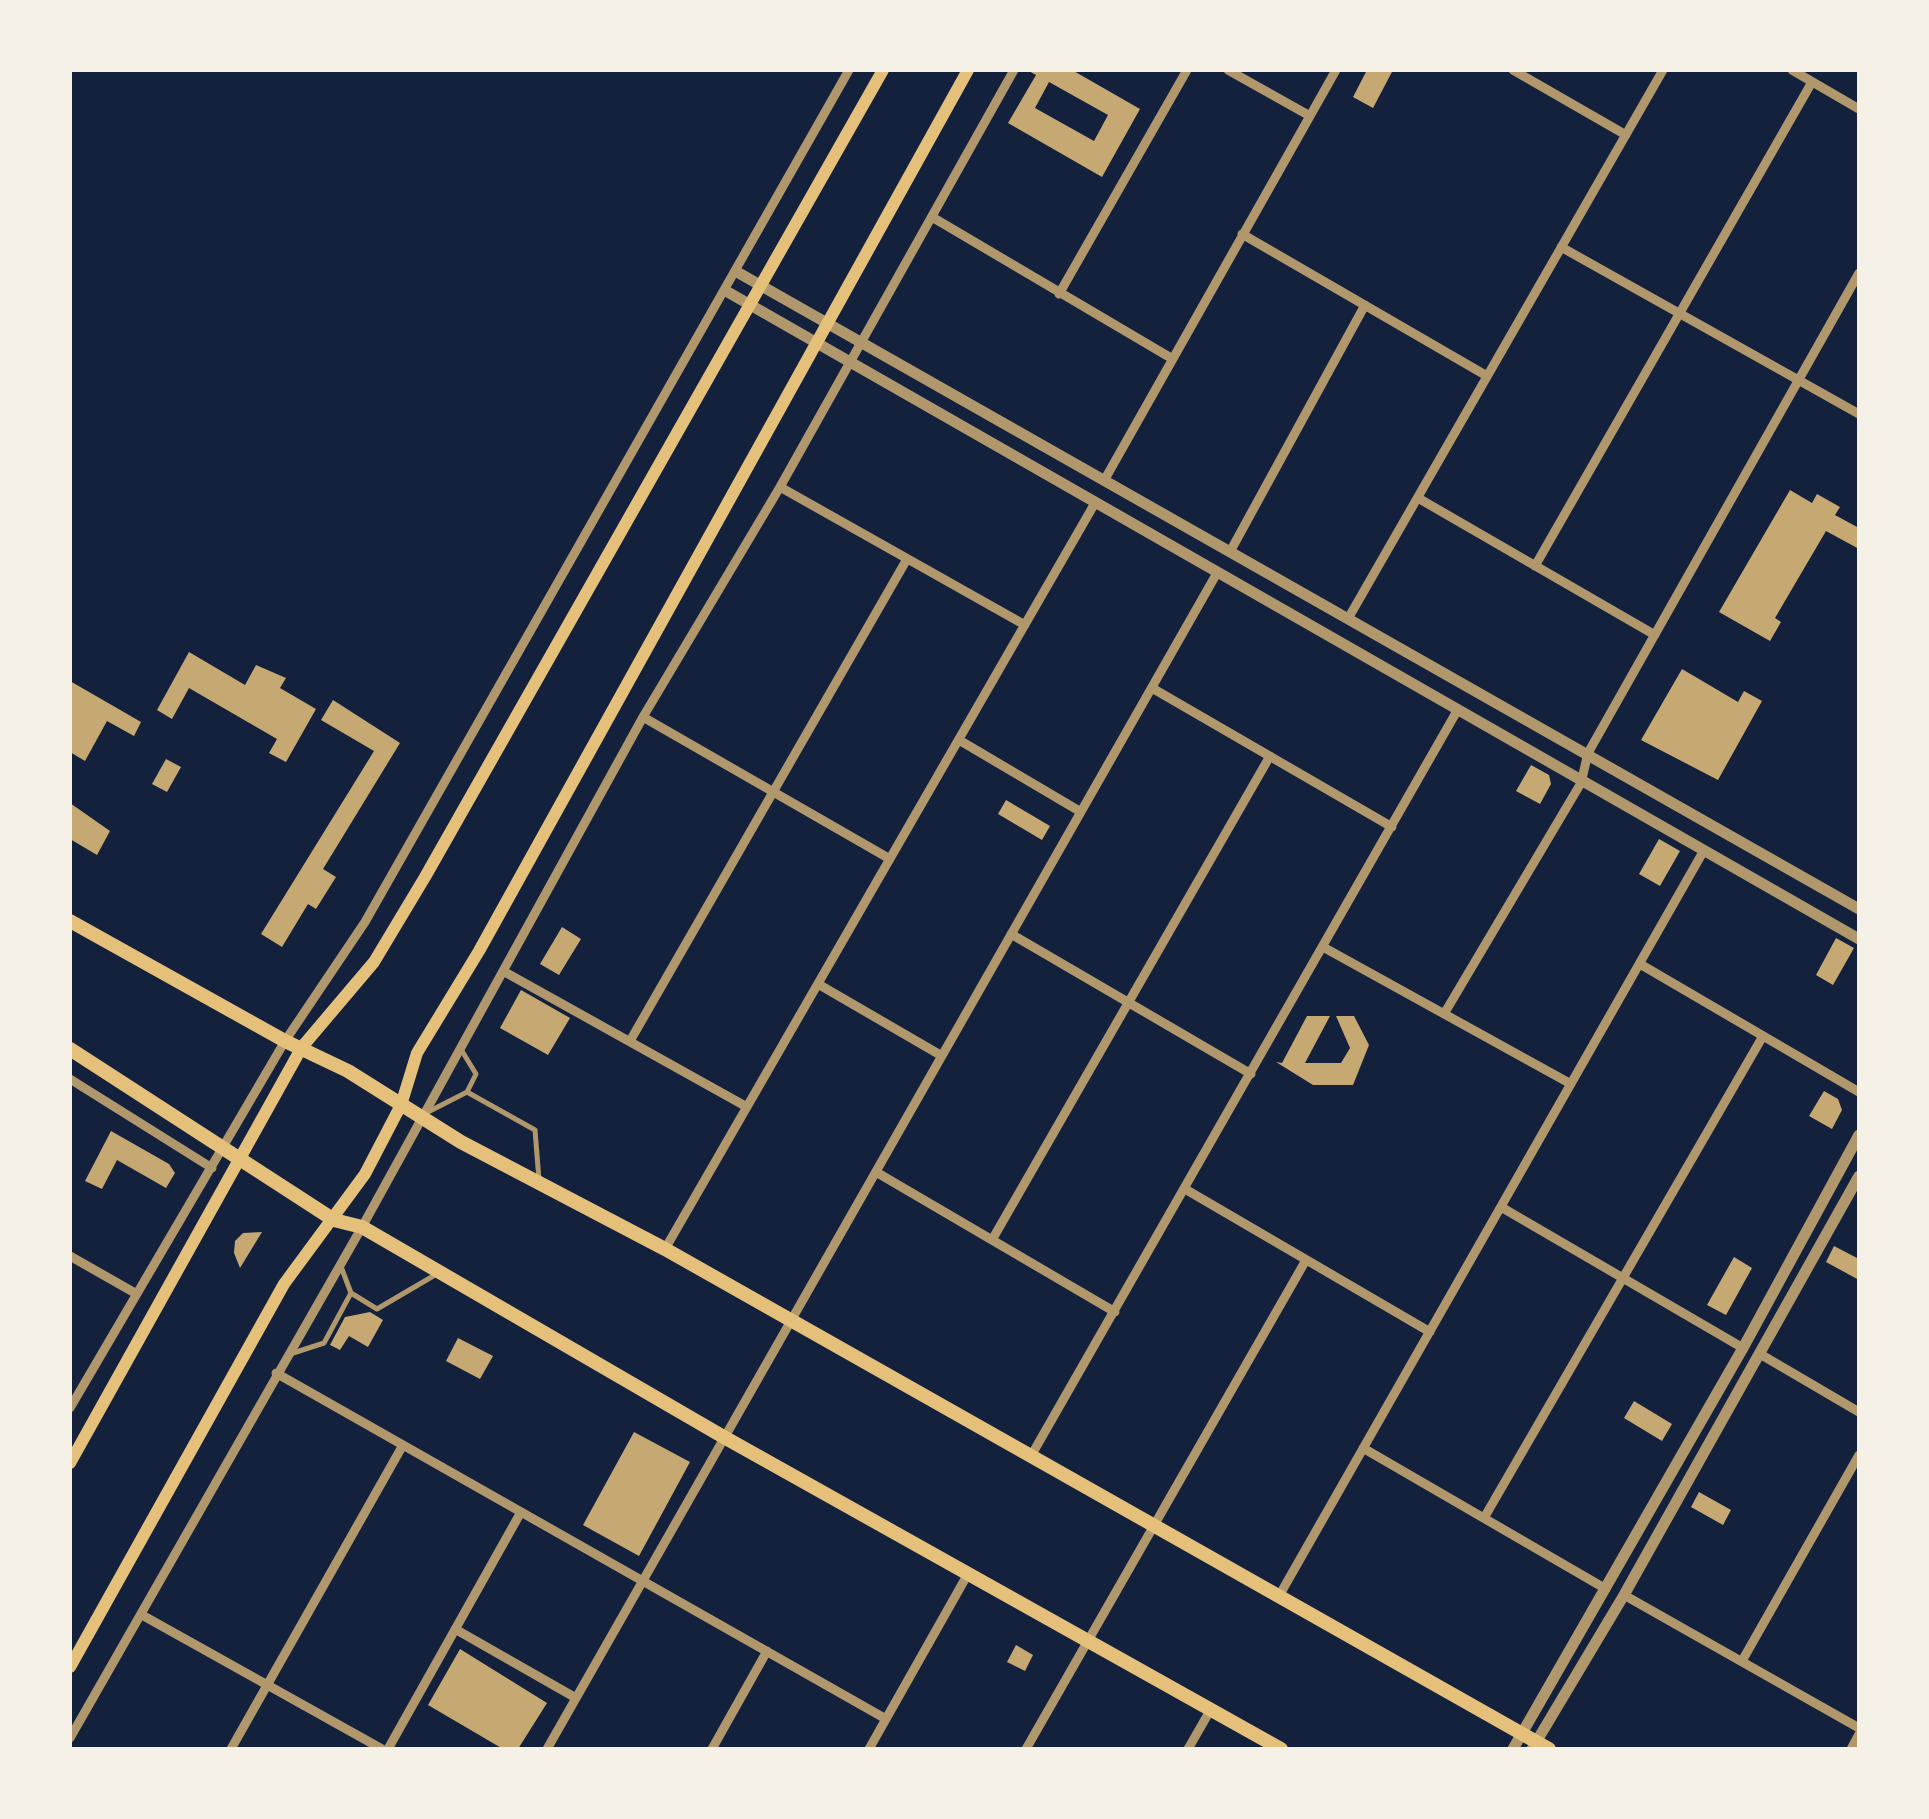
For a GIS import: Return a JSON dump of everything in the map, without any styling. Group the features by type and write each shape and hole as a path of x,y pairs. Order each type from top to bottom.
{"main road":[{"path":"70,1464 302,1048 384,945 883,70"},
{"path":"70,1667 284,1284 365,1174 401,1105 416,1052 479,951 968,70"},
{"path":"70,921 665,1250 1535,1743"},
{"path":"70,1050 238,1162 334,1220 362,1227 722,1436 1280,1749"}],"street":[{"path":"70,1408 285,1041 365,922 849,70"},
{"path":"70,1738 362,1227 419,1117 643,717 780,487 1014,70"},
{"path":"1059,294 1187,70"},
{"path":"1228,70 1310,116"},
{"path":"1105,479 1336,70"},
{"path":"1513,70 1626,135"},
{"path":"1349,617 1663,70"},
{"path":"1792,70 1859,109"},
{"path":"1535,566 1812,82"},
{"path":"932,217 1172,358"},
{"path":"1242,234 1487,376"},
{"path":"1562,246 1859,414"},
{"path":"737,272 1859,909"},
{"path":"1444,1014 1581,783 1588,752 1859,273"},
{"path":"726,291 1581,783 1859,938"},
{"path":"1231,550 1365,305"},
{"path":"780,487 1025,625"},
{"path":"1418,498 1654,635"},
{"path":"665,1250 1095,504"},
{"path":"630,1041 907,558"},
{"path":"547,1749 722,1436 1217,574"},
{"path":"1152,688 1392,828"},
{"path":"1032,1456 1457,711"},
{"path":"643,717 890,859"},
{"path":"958,740 1081,812"},
{"path":"992,1240 1270,756"},
{"path":"1279,1596 1704,852"},
{"path":"1011,934 1251,1074"},
{"path":"1324,948 1571,1084"},
{"path":"1640,964 1859,1092"},
{"path":"503,971 747,1107"},
{"path":"818,984 942,1056"},
{"path":"1484,1518 1763,1036"},
{"path":"70,1079 212,1168"},
{"path":"1535,1743 1606,1589 1859,1136"},
{"path":"876,1172 1115,1312"},
{"path":"1513,1749 1535,1743 1624,1595 1859,1176"},
{"path":"1185,1189 1430,1332"},
{"path":"1501,1207 1743,1348"},
{"path":"70,1256 135,1293"},
{"path":"1026,1749 1306,1260"},
{"path":"1760,1354 1859,1412"},
{"path":"276,1372 886,1718"},
{"path":"232,1749 403,1445"},
{"path":"1364,1448 1606,1589"},
{"path":"1742,1662 1859,1455"},
{"path":"142,1616 385,1749 521,1512"},
{"path":"869,1749 968,1572"},
{"path":"1624,1595 1859,1731 1850,1749"},
{"path":"455,1629 576,1698"},
{"path":"712,1749 767,1651"},
{"path":"1188,1749 1210,1709"}],"lane":[{"path":"419,1117 467,1092 476,1074 459,1047"},
{"path":"467,1092 535,1130 540,1183"},
{"path":"340,1264 351,1293 376,1308 440,1272"},
{"path":"287,1354 324,1343 351,1293"}],"building":[{"path":"1027,70 1072,70 1140,109 1102,177 1008,123 1036,75","holes":["1049,82 1108,115 1094,141 1035,108"]},
{"path":"1367,70 1393,70 1373,108 1353,97"},
{"path":"1790,490 1812,503 1817,494 1840,507 1835,515 1859,528 1859,549 1826,531 1775,618 1781,622 1770,641 1719,612"},
{"path":"189,652 245,685 256,665 286,678 280,688 316,709 286,762 269,753 277,739 189,688 172,719 157,710"},
{"path":"1682,669 1738,702 1744,691 1762,701 1718,780 1641,740"},
{"path":"70,681 141,722 134,736 107,721 85,761 70,752"},
{"path":"333,700 400,743 323,869 336,877 316,909 308,904 282,947 261,934 374,751 321,720"},
{"path":"166,759 181,767 167,792 152,784"},
{"path":"1531,765 1549,775 1551,784 1540,804 1516,791"},
{"path":"1006,800 1050,826 1042,840 998,814"},
{"path":"70,803 110,831 97,855 70,839"},
{"path":"1659,839 1680,851 1660,886 1639,874"},
{"path":"562,927 581,939 559,975 540,964"},
{"path":"1836,938 1854,948 1833,985 1816,975"},
{"path":"521,990 570,1018 548,1055 500,1028"},
{"path":"1307,1016 1330,1016 1305,1063 1341,1063 1350,1048 1336,1016 1354,1016 1369,1045 1353,1085 1313,1085 1276,1062 1282,1063"},
{"path":"1824,1091 1838,1099 1842,1110 1832,1129 1809,1116"},
{"path":"111,1131 169,1164 175,1173 166,1188 117,1160 102,1189 85,1181"},
{"path":"262,1232 240,1268 234,1253 235,1241 243,1233"},
{"path":"1834,1246 1859,1259 1859,1280 1826,1262"},
{"path":"1734,1257 1752,1268 1726,1315 1707,1305"},
{"path":"370,1312 383,1320 368,1347 349,1336 340,1350 330,1345 345,1317"},
{"path":"458,1338 493,1356 480,1379 446,1361"},
{"path":"1634,1401 1672,1424 1662,1441 1624,1418"},
{"path":"634,1432 690,1462 639,1556 583,1525"},
{"path":"1699,1492 1731,1510 1723,1525 1691,1507"},
{"path":"1016,1645 1033,1655 1025,1671 1007,1662"},
{"path":"460,1649 547,1703 518,1749 503,1749 428,1705"}]}
